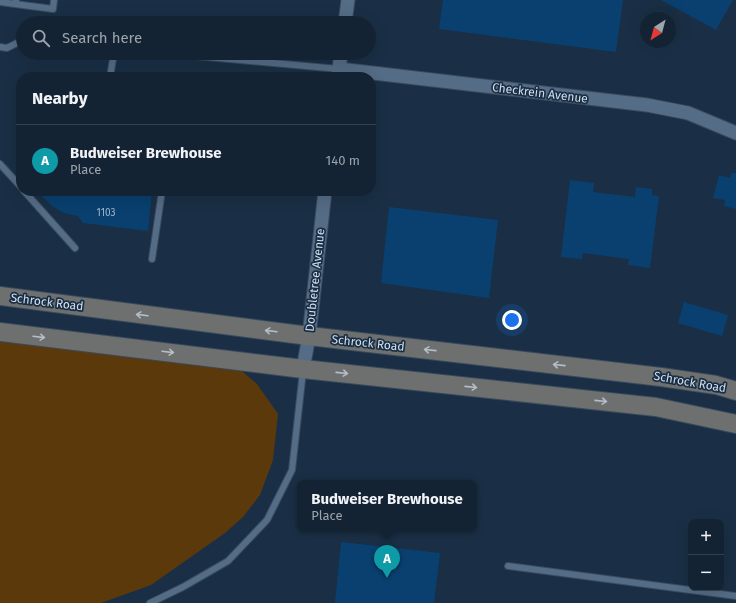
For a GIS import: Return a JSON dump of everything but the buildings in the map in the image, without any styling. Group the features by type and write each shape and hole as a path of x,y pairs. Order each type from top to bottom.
{"main road":[{"name":"Schrock Road","path":"0,296 309,336 661,377 716,385 736,391"},
{"path":"0,332 303,369 656,407 736,424"}],"street":[{"path":"346,16 348,0"},
{"path":"339,72 340,60"},
{"name":"Checkrein Avenue","path":"376,77 647,105 688,113 712,121 736,133"},
{"name":"Doubletree Avenue","path":"303,369 309,336 324,196"}],"lane":[{"path":"0,2 16,2 53,9 54,0"},
{"path":"0,47 7,48 16,44"},
{"path":"111,72 113,60"},
{"path":"225,60 330,72"},
{"path":"0,164 16,182"},
{"path":"28,196 75,248"},
{"path":"152,259 161,196"},
{"path":"150,603 183,588 228,562 267,520 292,470 303,369"},
{"path":"508,566 736,596"}],"shaded area":[{"path":"0,341 242,371 257,384 278,414 273,460 260,495 243,517 225,533 151,585 101,603 0,603"}],"place":[{"name":"Budweiser Brewhouse","path":"387,578"}]}
